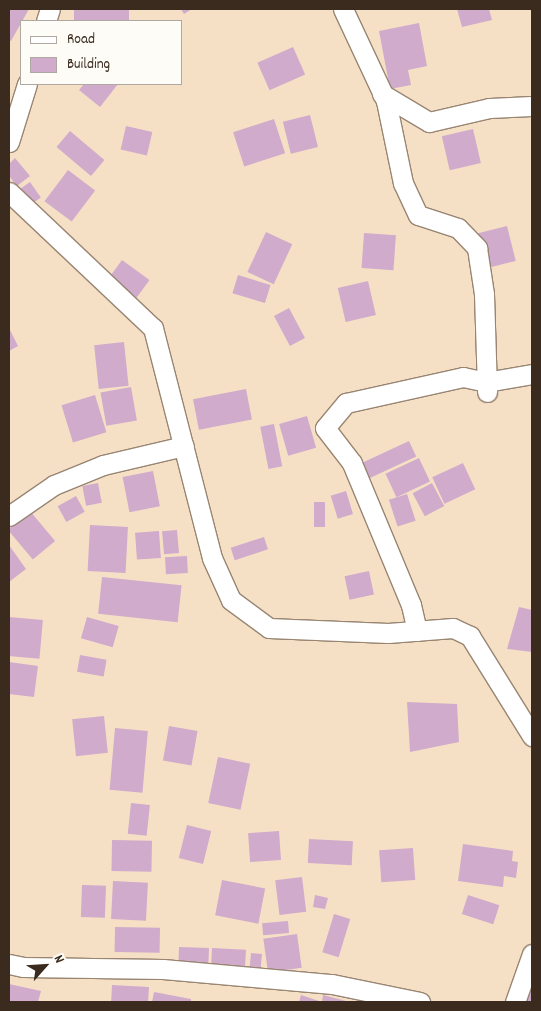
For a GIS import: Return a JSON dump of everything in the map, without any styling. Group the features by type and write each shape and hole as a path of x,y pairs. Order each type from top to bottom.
{"street":[{"path":"343,9 382,94 404,183 418,215 458,228 477,248 484,294 486,387"},
{"path":"9,142 28,85"},
{"path":"382,94 429,122 489,108 532,106"},
{"path":"9,192 154,328 212,558 232,600 269,628 388,633 453,628 470,636 532,736"},
{"path":"417,631 411,605 352,463 325,428 346,404 463,377 486,387 532,374"},
{"path":"9,516 54,485 104,465 184,446"},
{"path":"515,1002 532,954"},
{"path":"9,964 23,967 164,969 332,984 420,1002"}],"building":[{"path":"9,9 29,9 23,20 20,20 20,25 11,41 9,40"},
{"path":"74,9 129,9 129,20 74,20"},
{"path":"181,9 192,9 184,14"},
{"path":"457,9 489,9 492,20 462,27"},
{"path":"419,23 427,66 408,70 411,85 390,89 379,31"},
{"path":"293,47 305,74 270,90 257,63"},
{"path":"83,85 117,85 100,107 79,90"},
{"path":"310,115 318,147 291,154 283,122"},
{"path":"274,119 285,153 244,167 233,132"},
{"path":"126,126 152,132 147,155 121,149"},
{"path":"473,129 481,163 450,170 442,136"},
{"path":"70,131 104,160 91,176 57,147"},
{"path":"15,158 30,176 17,186 9,176 9,164"},
{"path":"68,170 95,190 72,222 45,201"},
{"path":"30,182 41,198 32,204 21,188"},
{"path":"507,226 516,261 483,269 474,234"},
{"path":"266,232 292,244 274,284 247,272"},
{"path":"364,233 396,235 393,270 362,268"},
{"path":"122,260 150,280 137,298 109,278"},
{"path":"238,275 271,285 265,303 232,293"},
{"path":"368,281 376,315 346,322 338,288"},
{"path":"289,308 305,338 290,346 274,316"},
{"path":"9,328 18,346 9,351"},
{"path":"124,342 129,386 99,389 94,345"},
{"path":"131,387 137,420 106,426 100,392"},
{"path":"246,389 252,419 199,430 193,399"},
{"path":"95,395 106,432 73,443 62,405"},
{"path":"307,416 316,448 288,456 279,424"},
{"path":"274,424 282,466 268,469 260,427"},
{"path":"409,441 416,456 370,478 363,463"},
{"path":"419,458 430,482 396,497 385,474"},
{"path":"463,463 475,489 444,504 432,477"},
{"path":"153,471 160,506 129,512 123,477"},
{"path":"98,483 102,503 86,506 82,486"},
{"path":"432,483 444,506 425,516 413,493"},
{"path":"346,491 353,514 338,519 331,496"},
{"path":"407,494 416,521 398,527 389,500"},
{"path":"76,496 85,512 66,522 58,506"},
{"path":"314,502 325,502 325,527 314,527"},
{"path":"30,511 55,541 33,560 9,531 9,529"},
{"path":"90,525 128,527 126,573 88,571"},
{"path":"177,530 179,553 164,554 162,531"},
{"path":"159,531 161,558 137,560 135,533"},
{"path":"264,537 268,549 235,560 231,548"},
{"path":"9,545 26,569 9,582"},
{"path":"187,556 188,573 166,574 165,557"},
{"path":"369,571 374,594 350,600 345,576"},
{"path":"102,577 182,585 178,622 98,614"},
{"path":"519,607 532,610 532,652 507,649"},
{"path":"9,617 43,620 39,659 9,656"},
{"path":"87,617 119,626 113,647 81,638"},
{"path":"80,655 107,660 104,676 77,672"},
{"path":"9,662 38,666 34,697 9,694"},
{"path":"407,702 457,704 459,742 410,752"},
{"path":"104,716 108,753 76,756 72,719"},
{"path":"169,726 198,731 191,766 163,760"},
{"path":"115,728 148,731 142,793 110,790"},
{"path":"218,757 250,764 241,810 208,803"},
{"path":"131,803 150,805 147,836 128,834"},
{"path":"187,825 211,831 203,864 179,858"},
{"path":"279,831 281,860 250,862 248,833"},
{"path":"309,839 353,841 352,865 308,863"},
{"path":"112,840 152,841 151,872 111,871"},
{"path":"463,844 513,851 512,861 518,862 516,878 504,876 503,887 458,881"},
{"path":"413,848 415,880 381,882 379,850"},
{"path":"302,877 306,912 279,915 275,880"},
{"path":"222,880 265,888 258,924 215,915"},
{"path":"113,881 148,883 146,921 111,919"},
{"path":"82,885 106,886 105,918 81,917"},
{"path":"315,895 328,898 325,909 313,907"},
{"path":"468,895 499,905 493,924 462,914"},
{"path":"334,914 350,919 339,957 322,952"},
{"path":"288,921 289,933 263,935 262,923"},
{"path":"115,927 160,928 160,953 115,952"},
{"path":"297,934 302,968 268,972 263,939"},
{"path":"179,947 209,948 208,963 178,962"},
{"path":"212,948 246,950 245,969 211,967"},
{"path":"251,953 262,954 260,972 249,971"},
{"path":"532,973 532,1002 521,1002"},
{"path":"9,984 41,991 38,1002 9,1002"},
{"path":"112,985 149,987 148,1002 111,1001"},
{"path":"154,992 191,999 191,1002 152,1002"},
{"path":"301,995 319,1001 319,1002 299,1002"},
{"path":"323,995 350,1002 322,1002"}]}
